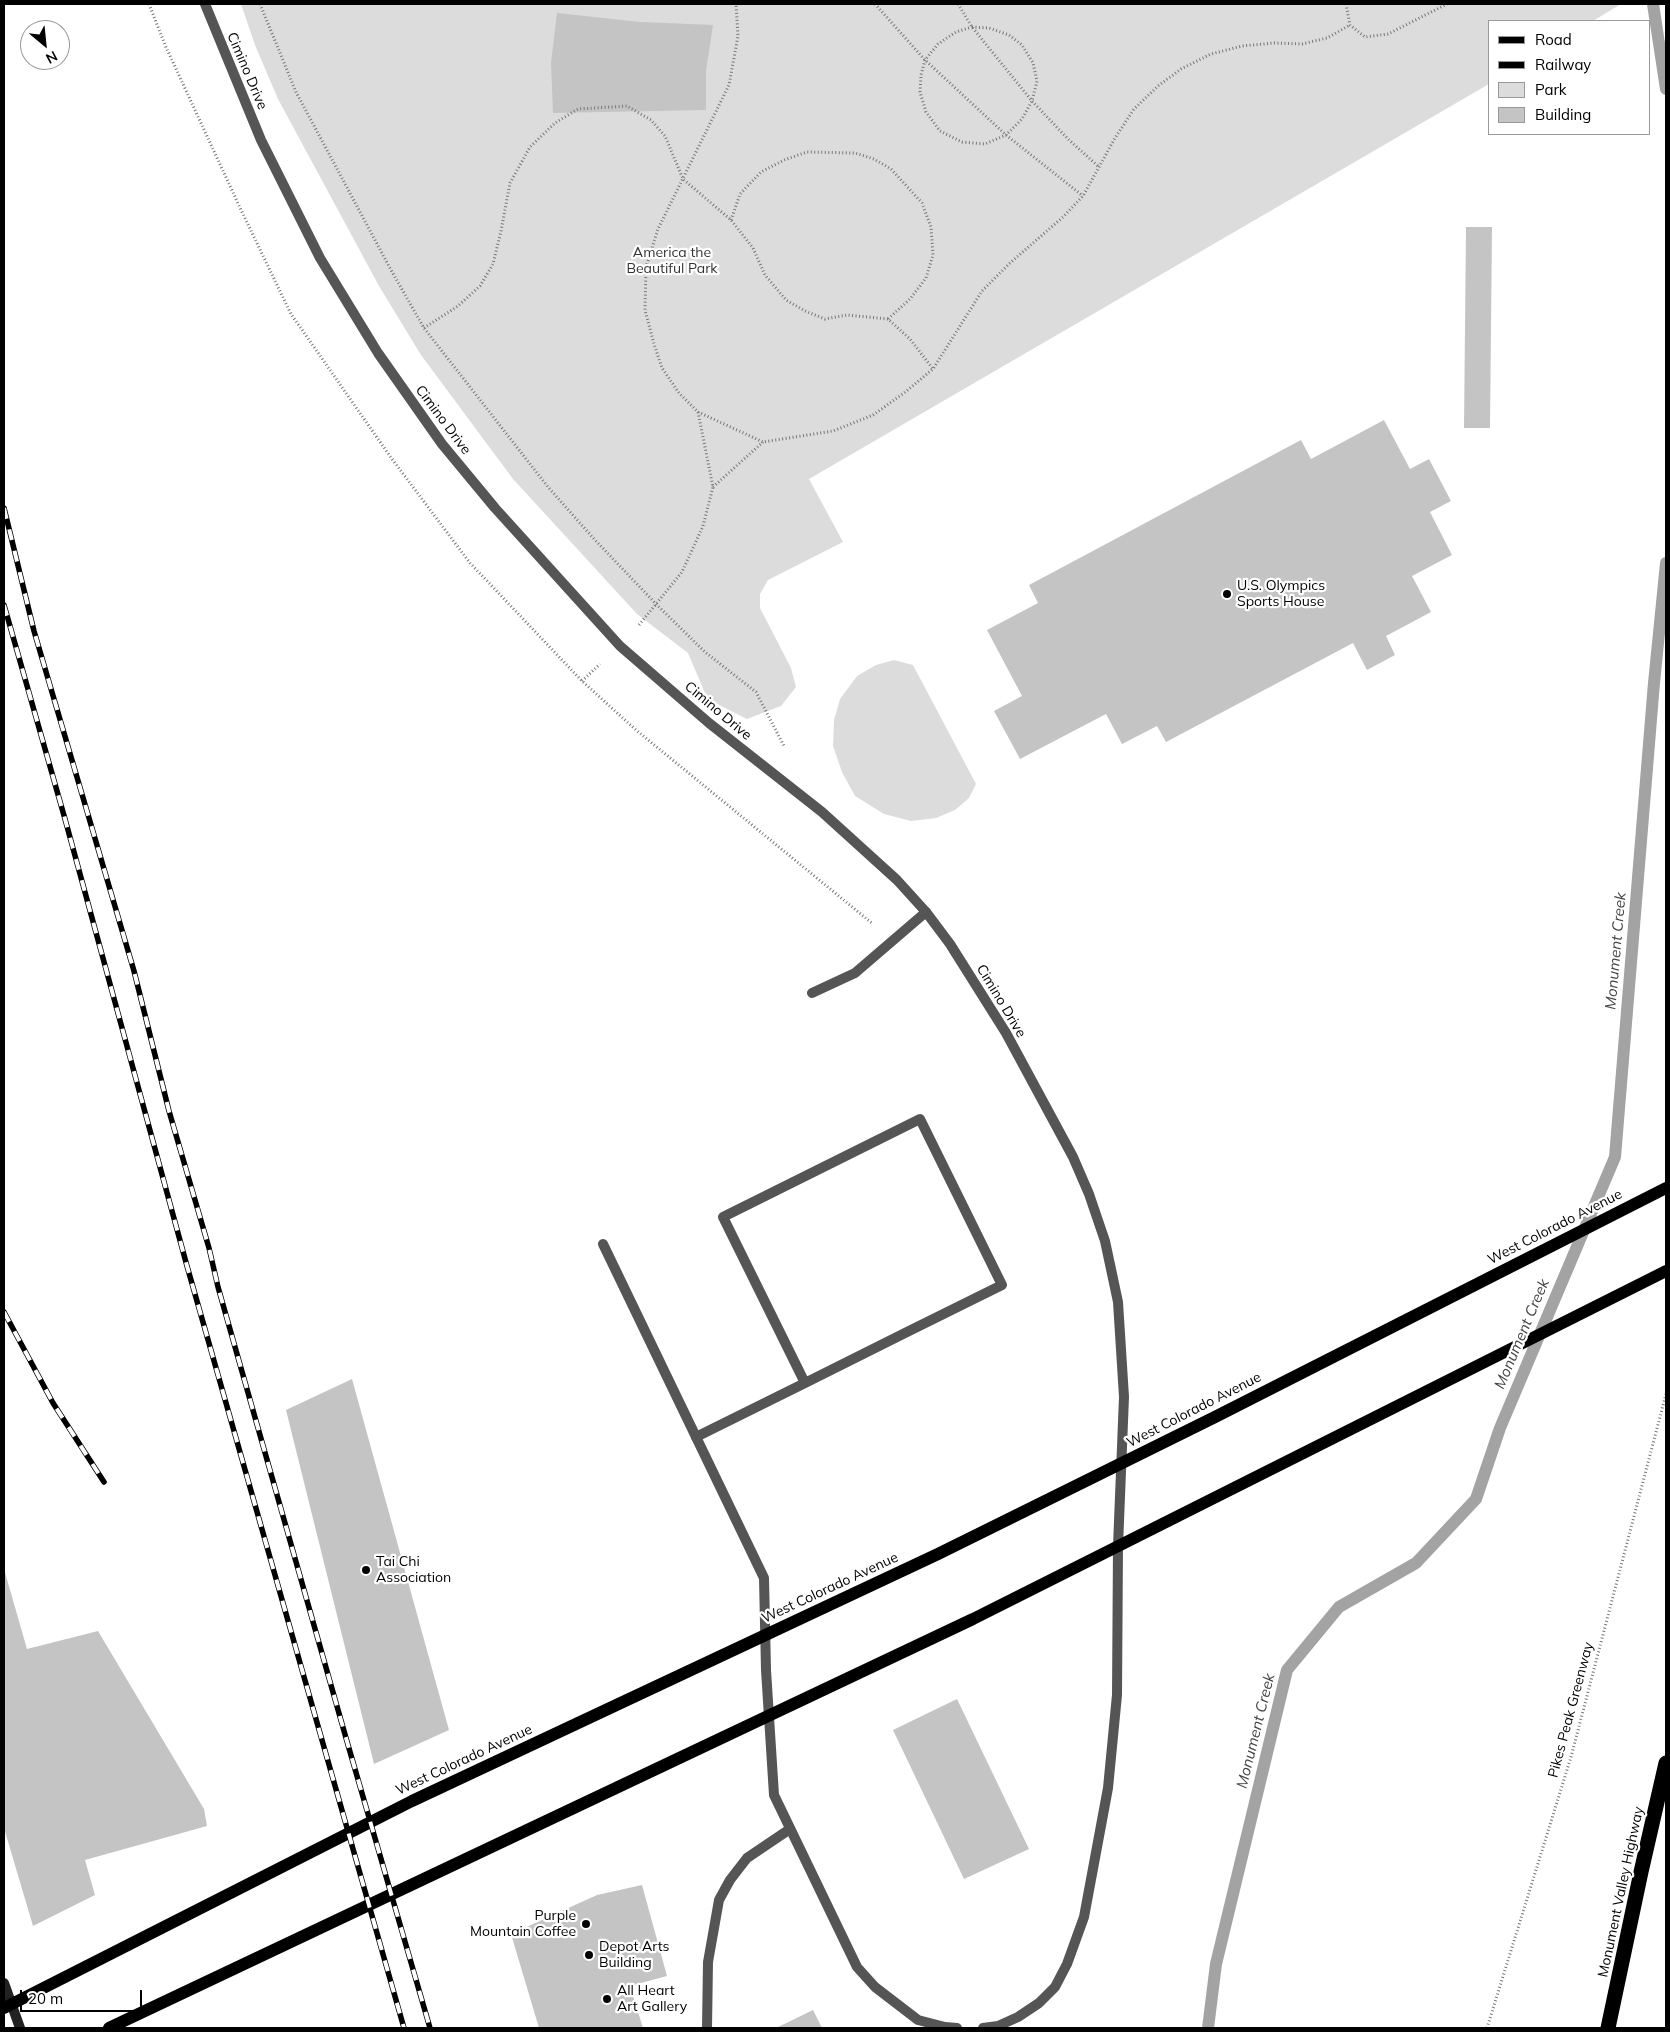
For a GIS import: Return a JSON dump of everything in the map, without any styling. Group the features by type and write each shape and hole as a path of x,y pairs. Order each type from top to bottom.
{"highway":[{"name":"Monument Valley Highway","path":"1608,2028 1666,1763"}],"main road":[{"name":"West Colorado Avenue","path":"4,2008 412,1801 938,1554 1666,1188"},
{"path":"109,2028 973,1619 1666,1271"}],"street":[{"name":"Cimino Drive","path":"205,4 220,45 261,140 320,258 378,353 448,451 495,508 620,646 708,723 822,812 897,880 926,912 950,944 1006,1033 1073,1157 1105,1241 1118,1302 1124,1397 1123,1462 1118,1546 1117,1695 1111,1760 1108,1788 1084,1917 1067,1964 1055,1987 1039,2003 1018,2017 998,2026 983,2028"},
{"path":"812,993 855,973 926,912"},
{"path":"696,1437 805,1383 1002,1285 920,1119 723,1217 805,1383"},
{"path":"603,1244 764,1578 766,1670 774,1795 857,1967 874,1987 918,2020 957,2028"},
{"path":"707,2028 708,1962 719,1900 730,1880 747,1858 790,1829"},
{"path":"4,1983 20,2028"}],"path":[{"path":"149,4 234,195 291,314 392,460 470,563 582,682 644,736 893,940"},
{"path":"260,4 296,92 424,328 548,487 595,540 705,652 756,692 786,748"},
{"path":"736,4 738,36 729,85 658,229 646,267 645,310 662,368 679,393 698,412 763,442 832,432 873,415 904,394 933,369 982,291 1063,217 1083,196 1115,138 1134,109 1158,86 1181,69 1211,54 1242,46 1274,43 1302,44 1327,38 1350,25"},
{"path":"874,4 925,60 1006,135 1083,196"},
{"path":"958,4 972,27 1032,101 1068,139 1099,167"},
{"path":"1346,4 1350,25 1365,37 1388,34 1447,4"},
{"path":"972,27 989,28 1009,35 1022,45 1033,62 1037,81 1032,101 1022,119 1006,135 985,144 962,142 940,131 926,112 920,92 921,75 925,60 938,44 956,32 972,27"},
{"path":"424,328 458,306 480,286 492,264 501,231 510,183 530,147 554,123 578,109 627,106 651,120 665,136 683,179 732,220 753,248 765,275 786,300 805,311 825,319 847,315 888,319 910,339 933,369"},
{"path":"732,220 740,194 761,172 784,160 807,152 855,153 874,159 891,169 922,203 931,227 933,255 926,278 910,299 888,319"},
{"path":"638,626 682,572 703,526 713,487 698,412"},
{"path":"713,487 763,442"},
{"path":"582,682 600,664"},
{"name":"Pikes Peak Greenway","path":"1487,2028 1570,1757 1666,1394"}],"green space":[{"name":"America the Beautiful Park","path":"241,4 1621,4 1595,20 1488,20 1488,85 809,479 843,542 768,580 760,594 760,608 791,668 796,687 781,706 747,719 719,705 705,693 688,653 637,614 513,479 421,355 379,286 278,99 255,45"},
{"path":"894,660 913,665 976,784 969,798 955,810 936,818 911,821 884,814 855,796 842,772 833,746 834,720 840,699 857,676 876,665"}],"building":[{"path":"557,13 640,22 713,25 706,71 706,110 553,113 551,63"},
{"path":"1466,227 1492,227 1490,428 1464,428"},
{"name":"U.S. Olympics Sports House","path":"1384,420 1410,469 1429,459 1451,501 1430,512 1452,555 1412,576 1431,612 1386,636 1395,655 1367,670 1353,643 1166,742 1157,726 1122,744 1106,714 1020,759 994,711 1022,696 987,630 1038,603 1029,585 1301,440 1311,459"},
{"name":"Tai Chi Association","path":"352,1379 449,1730 374,1764 286,1410"},
{"path":"4,1569 27,1649 98,1631 204,1809 207,1826 85,1860 95,1895 33,1926 4,1828"},
{"path":"957,1699 1029,1849 964,1879 893,1730"},
{"name":"Depot Arts Building","path":"642,1885 667,1976 630,1986 643,2028 539,2028 511,1934 597,1895"},
{"path":"813,2010 822,2028 776,2028"}],"waterway":[{"name":"Monument Creek","path":"1653,4 1666,89"},
{"name":"Monument Creek","path":"1208,2028 1216,1964 1287,1670 1339,1607 1416,1563 1476,1499 1500,1428 1615,1157 1654,683 1666,563"}],"railway":[{"path":"4,508 34,631 134,971 169,1111 209,1248 218,1287 430,2028"},
{"path":"4,605 65,819 187,1266 404,2028"},
{"path":"4,1312 53,1403 104,1482"}],"place":[{"name":"U.S. Olympics Sports House","path":"1227,594"},
{"name":"Tai Chi Association","path":"366,1570"},
{"name":"Purple Mountain Coffee","path":"586,1924"},
{"name":"Depot Arts Building","path":"589,1955"},
{"name":"All Heart Art Gallery","path":"607,1999"}]}
